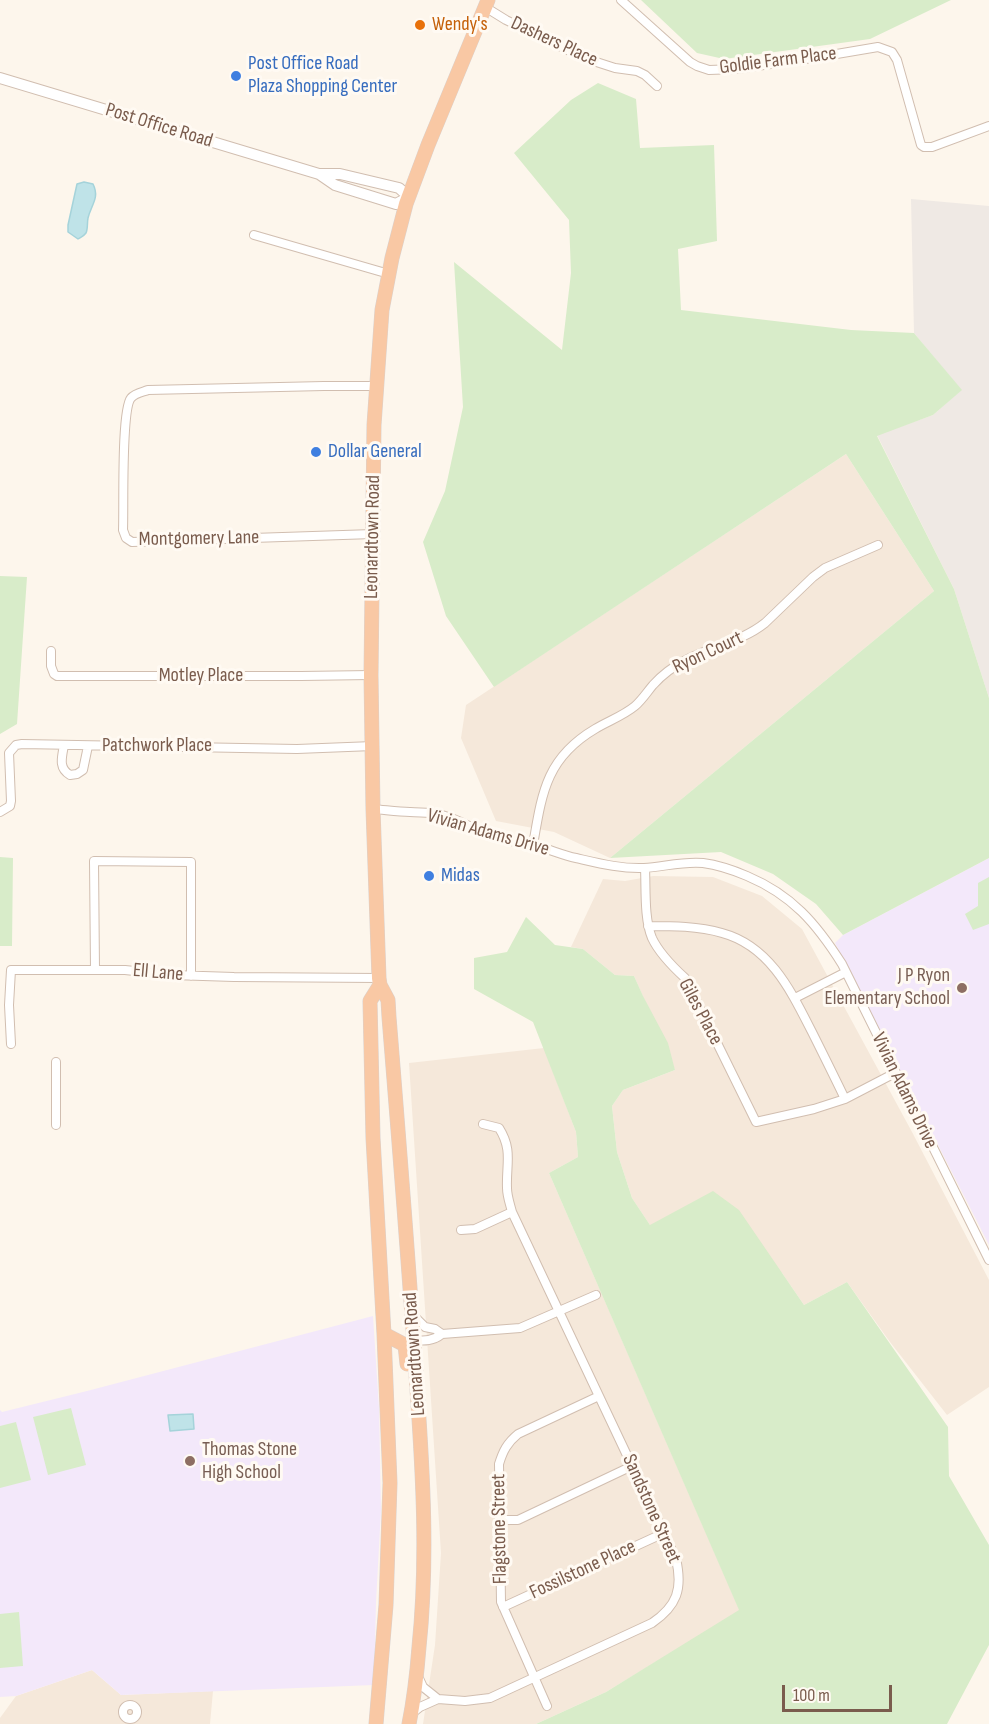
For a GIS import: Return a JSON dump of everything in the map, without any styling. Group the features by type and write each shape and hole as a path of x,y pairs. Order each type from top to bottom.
{"highway":[{"name":"Leonardtown Road","path":"410,1719 422,1620 425,1563 424,1502 413,1315 389,1008 380,981 371,675 374,425 379,332 388,274 418,170 487,4"},
{"name":"Leonardtown Road","path":"376,1724 381,1677 390,1483 373,1155 370,1001 380,981"},
{"path":"380,1272 388,1294 389,1320 393,1329 414,1340"},
{"path":"384,1334 403,1343 406,1347 412,1423 421,1438"}],"street":[{"name":"Goldie Farm Place","path":"621,0 690,62 703,69 736,69 874,47 887,49 895,55 897,60 921,145 924,147 932,147 989,126"},
{"name":"Dashers Place","path":"487,4 510,22 584,58 615,68 637,71 657,86"},
{"name":"Post Office Road","path":"0,78 319,174 340,174 399,188 409,197 396,204 335,185 319,174"},
{"path":"254,235 388,274"},
{"name":"Montgomery Lane","path":"373,534 132,542 126,538 123,530 124,460 126,417 130,399 148,390 376,386"},
{"name":"Ryon Court","path":"533,845 538,813 549,775 565,752 578,740 627,712 664,674 684,661 757,630 825,568 878,545"},
{"name":"Motley Place","path":"51,651 51,666 57,676 371,675"},
{"name":"Patchwork Place","path":"0,812 8,808 11,801 9,753 16,745 297,749 373,746"},
{"path":"64,745 62,764 63,769 70,775 84,770 88,746"},
{"name":"Vivian Adams Drive","path":"374,809 437,814 455,819 495,837 609,866 645,868 702,863 734,871 768,886 798,907 828,942 846,972 989,1260"},
{"path":"95,970 94,861 191,862 191,976"},
{"name":"Giles Place","path":"645,868 648,926 653,940 670,963 685,978 756,1122 814,1109 845,1099"},
{"path":"648,926 682,926 722,933 744,942 764,955 782,976 795,998 845,1099 895,1073"},
{"name":"Ell Lane","path":"11,1044 10,970 125,970 191,976 380,981"},
{"path":"795,998 846,972"},
{"path":"56,1062 56,1125"},
{"name":"Sandstone Street","path":"438,1699 465,1701 490,1698 652,1623 673,1605 680,1579 677,1560 512,1212 507,1191 508,1148 506,1139 499,1128 483,1124"},
{"path":"461,1230 475,1229 512,1212"},
{"path":"414,1340 436,1339 442,1334 520,1328 596,1294"},
{"path":"413,1315 425,1327 435,1329 442,1334"},
{"name":"Flagstone Street","path":"548,1706 501,1602 499,1464 504,1449 518,1434 599,1396"},
{"path":"499,1521 518,1520 632,1466"},
{"name":"Fossilstone Place","path":"503,1607 664,1533"},
{"path":"410,1719 420,1707 438,1699 423,1687 417,1673"}],"shaded area":[{"path":"911,199 989,206 989,698 954,589 877,435 933,415 961,390 914,333"},
{"path":"846,454 934,591 610,858 554,832 496,821 461,738 466,705"},
{"path":"989,858 989,1245 835,943 843,935"},
{"path":"653,876 713,877 762,896 802,929 989,1280 989,1387 947,1415 847,1282 804,1305 782,1273 650,1225 632,1198 617,1152 612,1106 623,1090 675,1070 634,976 615,975 583,949 571,947 603,879 625,881"},
{"path":"544,1048 576,1132 578,1157 549,1173 740,1611 606,1692 536,1724 423,1724 435,1645 441,1553 409,1063"},
{"name":"Thomas Stone High School","path":"373,1316 379,1408 381,1510 374,1685 121,1695 92,1670 16,1696 0,1697 0,1410 2,1412 87,1391"},
{"path":"92,1670 121,1695 213,1691 210,1724 0,1724 0,1718 16,1696"}],"green space":[{"path":"641,0 951,0 870,39 724,59 697,53"},
{"path":"598,83 636,99 640,148 714,145 717,241 678,249 681,310 851,330 914,333 962,390 933,415 877,436 954,589 989,698 989,858 843,935 816,904 773,874 721,852 610,858 934,591 846,454 494,687 446,616 423,542 445,491 463,407 454,262 562,350 571,273 569,220 514,153 571,100"},
{"path":"0,576 27,577 17,724 0,734"},
{"path":"0,857 13,858 12,946 0,946"},
{"path":"989,877 989,924 973,930 965,914 978,906 978,883"},
{"path":"526,917 555,945 583,949 615,975 634,976 668,1043 675,1070 623,1090 612,1106 617,1152 632,1198 650,1225 713,1191 739,1210 804,1305 847,1282 948,1427 949,1476 989,1545 989,1645 947,1724 536,1724 606,1692 739,1610 549,1173 578,1157 576,1132 533,1022 474,989 474,958 507,952"},
{"path":"71,1408 86,1465 48,1475 33,1417"},
{"path":"16,1422 31,1480 0,1488 0,1426"},
{"path":"19,1612 23,1666 0,1668 0,1614"}],"water":[{"path":"84,182 93,184 96,193 86,233 78,239 68,232 68,225 77,184"},
{"path":"193,1414 194,1429 170,1431 168,1415"}],"place":[{"name":"Wendy's","path":"420,25"},
{"name":"Post Office Road Plaza Shopping Center","path":"236,76"},
{"name":"Dollar General","path":"316,452"},
{"name":"Midas","path":"429,876"},
{"name":"J P Ryon Elementary School","path":"962,988"},
{"name":"Thomas Stone High School","path":"190,1461"}]}
